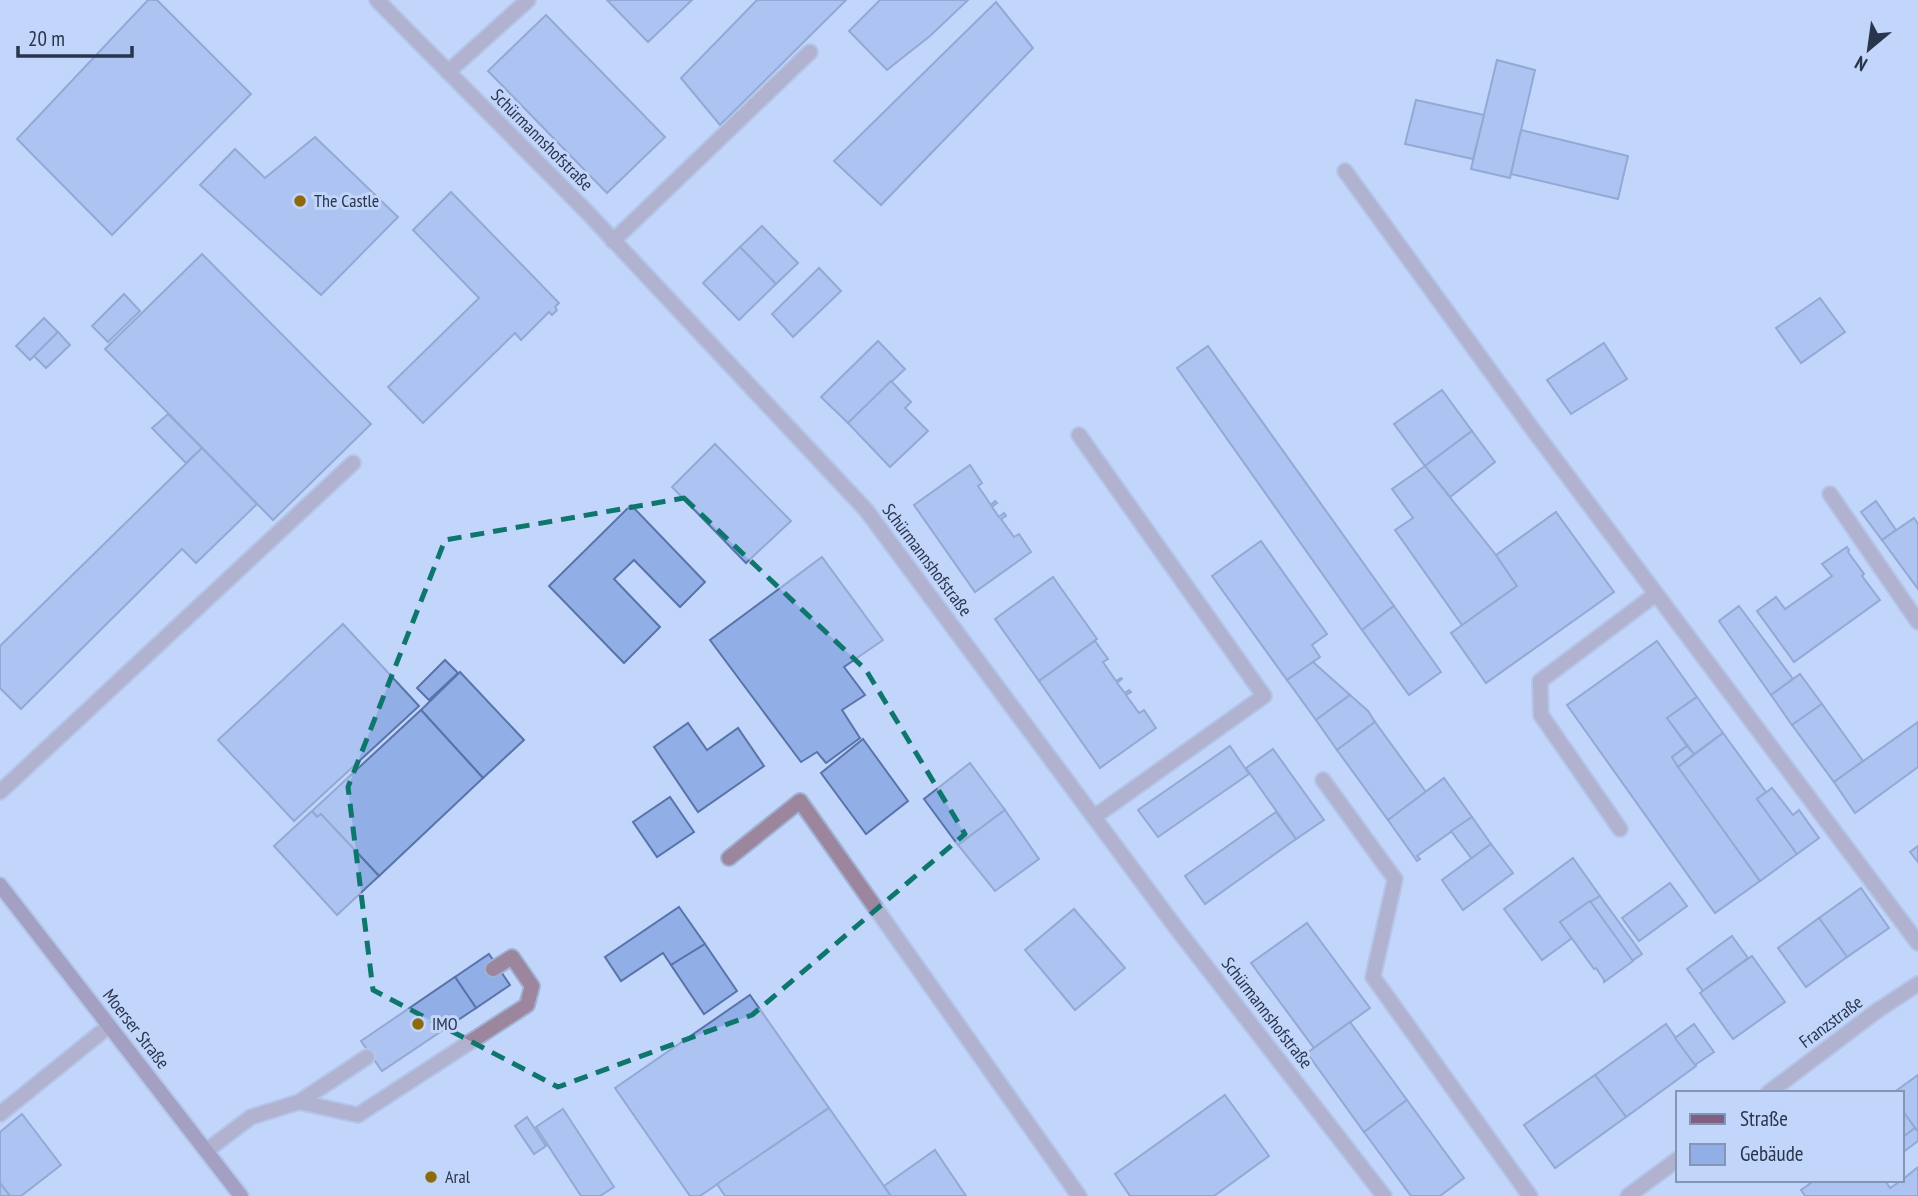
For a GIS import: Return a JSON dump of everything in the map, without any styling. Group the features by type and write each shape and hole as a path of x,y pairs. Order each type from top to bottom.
{"street":[{"name":"Schürmannshofstraße","path":"377,0 613,241 866,510 1194,950 1384,1196"},
{"path":"447,72 528,0"},
{"path":"613,241 810,52"},
{"path":"1345,171 1490,372 1918,943"},
{"path":"1079,435 1264,696 1094,817"},
{"path":"0,792 353,463"},
{"path":"1830,494 1918,622"},
{"path":"1620,829 1541,715 1540,681 1656,594"},
{"path":"1323,780 1395,879 1373,977 1530,1196"},
{"path":"729,858 800,802 1079,1196"},
{"name":"Moerser Straße","path":"0,885 241,1196"},
{"path":"299,1102 358,1115 527,1005 532,986 512,957 493,969"},
{"name":"Franzstraße","path":"1771,1091 1878,1010 1918,984"},
{"path":"0,1114 109,1026"},
{"path":"206,1151 251,1117 299,1102 367,1057"},
{"path":"1629,1196 1676,1161"}],"highlighted area":[{"path":"684,498 866,670 965,834 752,1015 558,1087 373,990 348,787 445,540"}],"building":[{"path":"148,0 157,0 251,94 112,235 17,139"},
{"path":"607,0 692,0 648,42"},
{"path":"757,0 846,0 720,125 681,78"},
{"path":"880,0 968,0 930,36 887,70 849,31"},
{"path":"996,2 1033,48 881,205 834,161"},
{"path":"546,15 665,137 607,193 488,71"},
{"path":"1497,60 1535,70 1510,178 1471,169"},
{"path":"1416,100 1484,115 1473,159 1405,144"},
{"path":"1521,130 1628,156 1618,199 1511,174"},
{"name":"The Castle","path":"315,137 398,217 321,295 200,185 235,149 265,178"},
{"path":"451,192 559,303 552,315 549,312 521,340 515,333 423,423 388,387 479,298 413,230"},
{"path":"762,226 798,263 776,284 740,247"},
{"path":"740,247 776,284 739,320 703,283"},
{"path":"202,254 371,424 273,520 105,349"},
{"path":"819,268 841,291 793,337 772,314"},
{"path":"124,294 140,311 108,342 92,326"},
{"path":"1820,298 1845,332 1801,363 1776,328"},
{"path":"44,318 58,332 30,360 16,346"},
{"path":"58,332 70,345 46,368 34,356"},
{"path":"878,341 905,369 848,423 821,397"},
{"path":"1604,343 1627,379 1571,414 1547,380"},
{"path":"1208,346 1394,606 1362,630 1177,368"},
{"path":"891,381 911,402 905,408 928,431 890,467 848,423"},
{"path":"1442,390 1472,431 1425,466 1394,424"},
{"path":"168,414 202,448 186,463 152,428"},
{"path":"1472,431 1495,462 1450,497 1425,466"},
{"path":"715,444 791,521 746,563 672,487"},
{"path":"202,448 257,504 196,563 182,549 21,709 0,688 0,646"},
{"path":"970,465 982,483 978,486 991,505 995,501 997,503 992,507 999,517 1004,513 1006,516 1001,519 1014,537 1019,534 1031,552 975,592 914,505"},
{"path":"1425,466 1496,555 1517,586 1462,625 1395,530 1413,518 1392,489"},
{"path":"1876,501 1896,530 1882,540 1861,512"},
{"path":"631,505 705,582 680,607 634,560 614,579 660,627 624,663 549,586"},
{"path":"1556,512 1614,592 1486,683 1451,633 1517,586 1496,555"},
{"path":"1914,518 1918,524 1918,589 1882,540"},
{"path":"1261,541 1327,634 1312,645 1320,657 1287,680 1212,576"},
{"path":"1847,547 1864,574 1862,576 1880,600 1794,662 1757,611 1776,597 1785,609 1832,576 1822,564"},
{"path":"822,557 883,640 844,667 865,695 842,710 860,738 826,763 817,752 801,762 710,640"},
{"path":"1053,577 1097,639 1039,681 995,619"},
{"path":"1394,606 1441,672 1409,695 1362,630"},
{"path":"1739,606 1793,679 1771,695 1719,621"},
{"path":"343,624 419,706 294,821 218,740"},
{"path":"1095,641 1108,659 1103,662 1116,681 1122,679 1117,683 1125,693 1129,690 1131,692 1126,695 1139,713 1144,710 1156,728 1100,768 1039,681"},
{"path":"1657,641 1697,697 1667,718 1687,746 1672,757 1760,881 1715,913 1567,705"},
{"path":"445,660 458,673 429,700 417,688"},
{"path":"1313,662 1350,695 1316,720 1287,680"},
{"path":"460,672 524,740 483,778 421,710"},
{"path":"1800,674 1822,704 1792,725 1771,695"},
{"path":"1350,695 1368,711 1375,722 1337,750 1316,720"},
{"path":"1697,697 1723,733 1694,754 1667,718"},
{"path":"1822,704 1863,761 1834,782 1792,725"},
{"path":"421,710 483,778 379,876 321,814 317,817 312,811"},
{"path":"1375,722 1426,792 1388,820 1337,750"},
{"path":"1918,722 1918,767 1855,813 1834,782"},
{"path":"688,723 707,750 738,728 764,766 698,812 654,747"},
{"path":"1723,733 1766,792 1757,799 1797,854 1760,881 1678,767"},
{"path":"863,739 908,801 866,834 821,773"},
{"path":"1230,746 1249,774 1158,837 1138,810"},
{"path":"1687,746 1694,754 1678,767 1672,757"},
{"path":"1273,749 1324,820 1296,839 1246,768"},
{"path":"970,763 1005,810 958,845 924,799"},
{"path":"1444,778 1472,817 1417,856 1420,859 1417,861 1388,820"},
{"path":"1772,788 1793,815 1799,810 1819,838 1797,854 1757,799"},
{"path":"670,797 694,832 657,857 633,822"},
{"path":"1005,810 1039,859 995,891 958,845"},
{"path":"312,811 317,817 321,814 379,876 337,915 274,846"},
{"path":"1276,812 1296,839 1205,904 1185,876"},
{"path":"1472,817 1491,844 1472,859 1451,831"},
{"path":"1491,844 1513,873 1463,910 1442,880"},
{"path":"1918,846 1918,862 1910,852"},
{"path":"1573,858 1600,896 1560,922 1572,938 1542,960 1504,909"},
{"path":"1670,883 1687,906 1639,941 1622,918"},
{"path":"1861,888 1889,928 1847,957 1819,918"},
{"path":"1600,896 1642,954 1632,961 1590,902"},
{"path":"1590,901 1633,961 1604,982 1560,922"},
{"path":"679,907 705,944 671,965 663,953 621,981 605,957"},
{"path":"1074,909 1125,968 1075,1010 1025,950"},
{"path":"1819,918 1847,957 1806,987 1778,948"},
{"path":"1307,923 1370,1008 1314,1048 1251,963"},
{"path":"1732,936 1748,958 1703,991 1687,969"},
{"path":"705,944 737,991 704,1014 671,965"},
{"path":"489,954 510,985 476,1008 455,977"},
{"path":"1752,956 1785,1002 1733,1039 1700,993"},
{"name":"IMO","path":"455,977 476,1008 382,1071 361,1041"},
{"path":"750,995 829,1108 700,1196 690,1196 615,1088"},
{"path":"1350,1022 1407,1100 1364,1132 1307,1053"},
{"path":"1666,1024 1696,1066 1626,1117 1595,1075"},
{"path":"1694,1024 1714,1052 1695,1065 1675,1038"},
{"path":"1595,1075 1626,1117 1555,1168 1524,1125"},
{"path":"1918,1075 1918,1132 1904,1113 1904,1091 1896,1091"},
{"path":"1225,1095 1269,1156 1214,1196 1130,1196 1115,1174"},
{"path":"1407,1100 1464,1178 1440,1196 1411,1196 1364,1132"},
{"path":"829,1108 891,1196 725,1196 717,1184"},
{"path":"563,1109 614,1187 600,1196 581,1196 536,1127"},
{"path":"1904,1113 1915,1128 1904,1136"},
{"path":"22,1114 61,1165 21,1196 10,1196 0,1183 0,1132"},
{"path":"527,1117 546,1146 534,1154 515,1126"},
{"path":"1915,1128 1918,1132 1918,1141 1904,1152 1904,1136"},
{"path":"935,1150 966,1196 891,1196 884,1186"},
{"path":"1918,1167 1918,1196 1805,1196 1801,1190 1812,1182 1886,1182 1890,1188 1904,1182 1904,1178"},
{"path":"0,1183 10,1196 0,1196"}],"place":[{"name":"The Castle","path":"300,201"},
{"name":"IMO","path":"418,1024"},
{"name":"Aral","path":"431,1177"}]}
